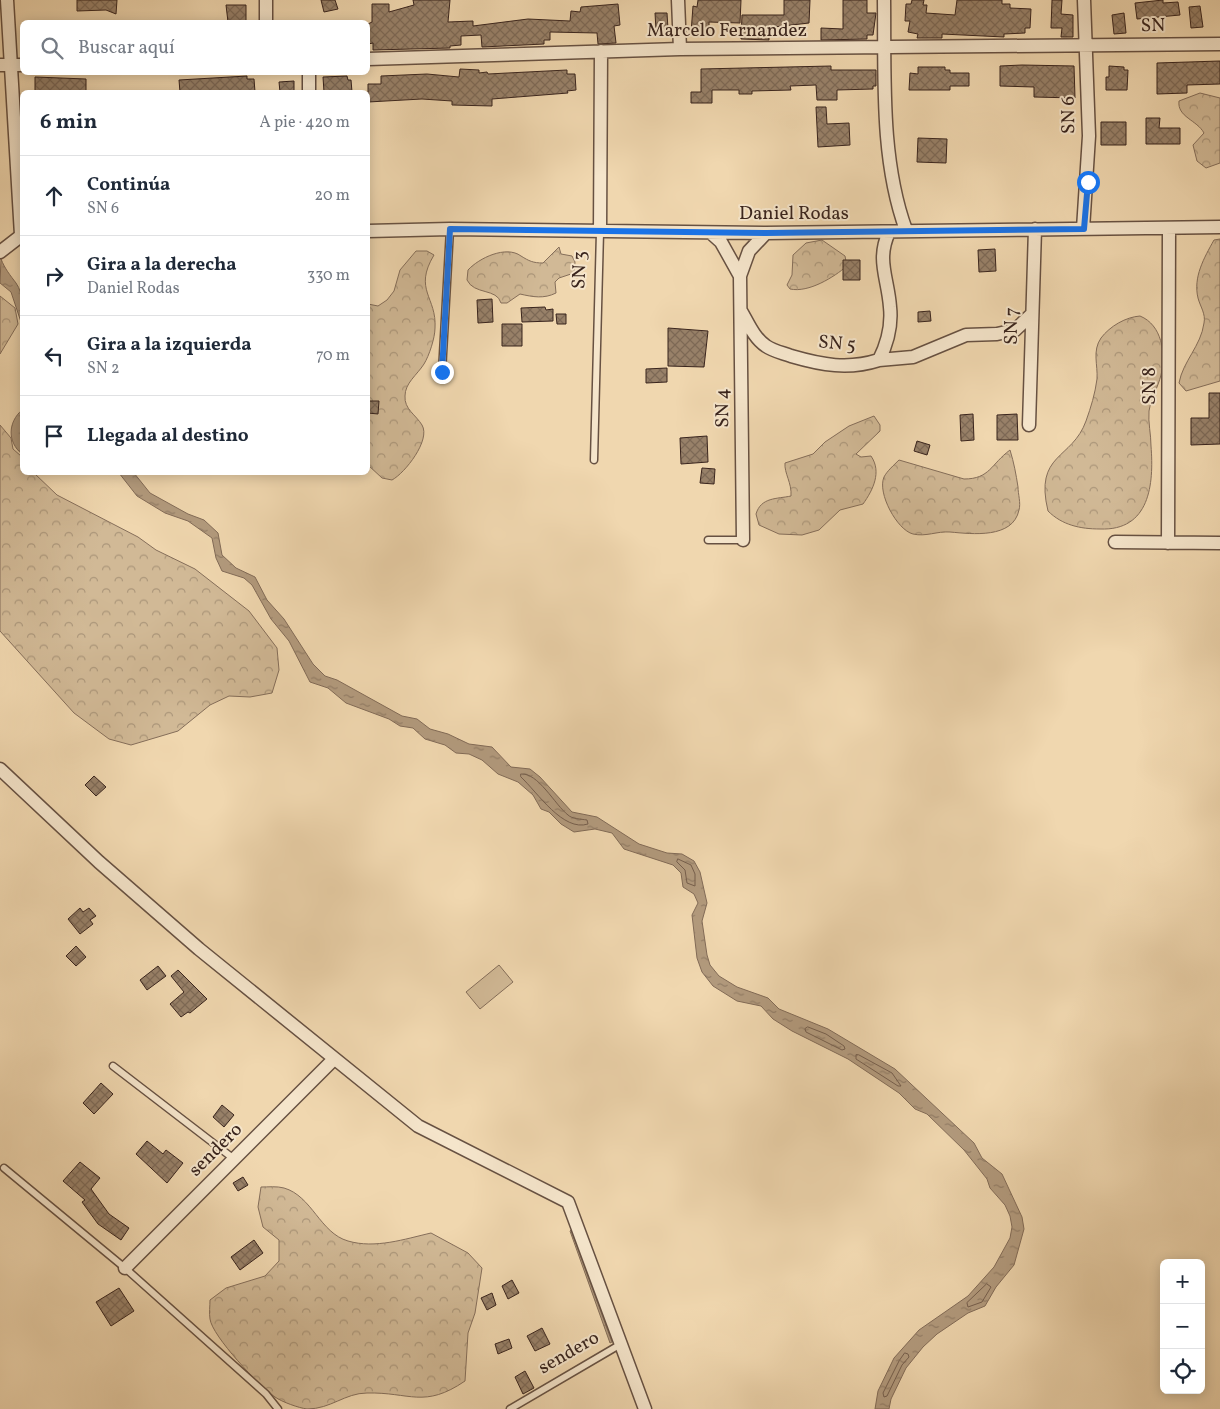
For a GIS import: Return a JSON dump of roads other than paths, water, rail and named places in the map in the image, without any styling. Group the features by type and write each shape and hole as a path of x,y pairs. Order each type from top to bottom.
{"street":[{"path":"6,0 20,204"},
{"path":"266,0 266,20"},
{"path":"678,0 680,49"},
{"path":"884,0 884,49 889,160 896,204 906,230"},
{"name":"SN 6","path":"1084,0 1089,136 1084,229"},
{"name":"SN","path":"1086,46 1220,44"},
{"name":"Marcelo Fernandez","path":"370,59 680,49 884,49 1086,46"},
{"name":"SN 3","path":"600,232 601,51"},
{"path":"309,75 309,90"},
{"name":"Daniel Rodas","path":"370,231 450,229 766,233 1220,227"},
{"name":"SN 7","path":"1029,425 1035,228"},
{"name":"SN 8","path":"1168,543 1169,228"},
{"name":"SN 5","path":"740,310 758,339 766,347 778,352 831,366 863,365 879,360 885,348 890,322 883,254 883,246 889,232"},
{"name":"SN 4","path":"710,233 721,242 740,276"},
{"name":"SN 4","path":"744,540 740,276 750,251 766,233"},
{"path":"3,250 20,237"},
{"path":"879,360 913,357 966,335 997,334 1015,330 1031,315"},
{"path":"1115,542 1220,543"},
{"path":"0,769 99,862 199,949 418,1126 568,1202 645,1409"},
{"name":"sendero","path":"125,1268 334,1059"}],"lane":[{"path":"442,372 450,229"},
{"name":"SN 3","path":"594,460 600,232"},
{"path":"708,540 744,540"},
{"path":"113,1066 234,1159"},
{"path":"4,1168 125,1268 266,1394 278,1409"},
{"name":"sendero","path":"510,1409 622,1344"}],"water":[{"path":"1,259 19,287 20,319 11,292 0,283"},
{"path":"20,412 20,452 14,444 11,432 17,415"},
{"path":"121,475 136,475 150,493 188,514 204,520 218,533 222,555 236,568 255,577 267,600 284,619 313,664 325,676 337,680 402,716 417,719 430,729 448,734 469,744 492,747 511,767 530,769 540,777 572,812 597,817 639,844 667,853 682,854 694,861 700,872 707,903 702,921 707,955 710,965 719,976 737,987 768,998 779,1009 828,1029 895,1069 974,1143 982,1158 1002,1174 1022,1217 1024,1229 1014,1265 996,1287 985,1306 968,1313 937,1334 923,1347 906,1368 891,1399 889,1409 875,1409 878,1391 894,1358 919,1330 968,1296 994,1267 1010,1238 1012,1227 1005,1205 990,1188 987,1179 964,1150 927,1114 915,1109 899,1093 848,1059 792,1031 773,1019 761,1006 737,1001 713,986 702,972 697,958 692,915 698,903 694,894 683,887 681,873 673,865 624,849 612,833 595,829 574,832 561,824 549,812 541,809 533,795 518,782 498,774 482,760 469,754 456,753 445,745 425,739 413,728 400,726 389,719 346,703 328,688 310,682 289,641 271,619 252,585 244,578 222,571 216,558 212,538 188,521 165,513 137,496"},
{"path":"570,1231 612,1342 610,1343"}]}
